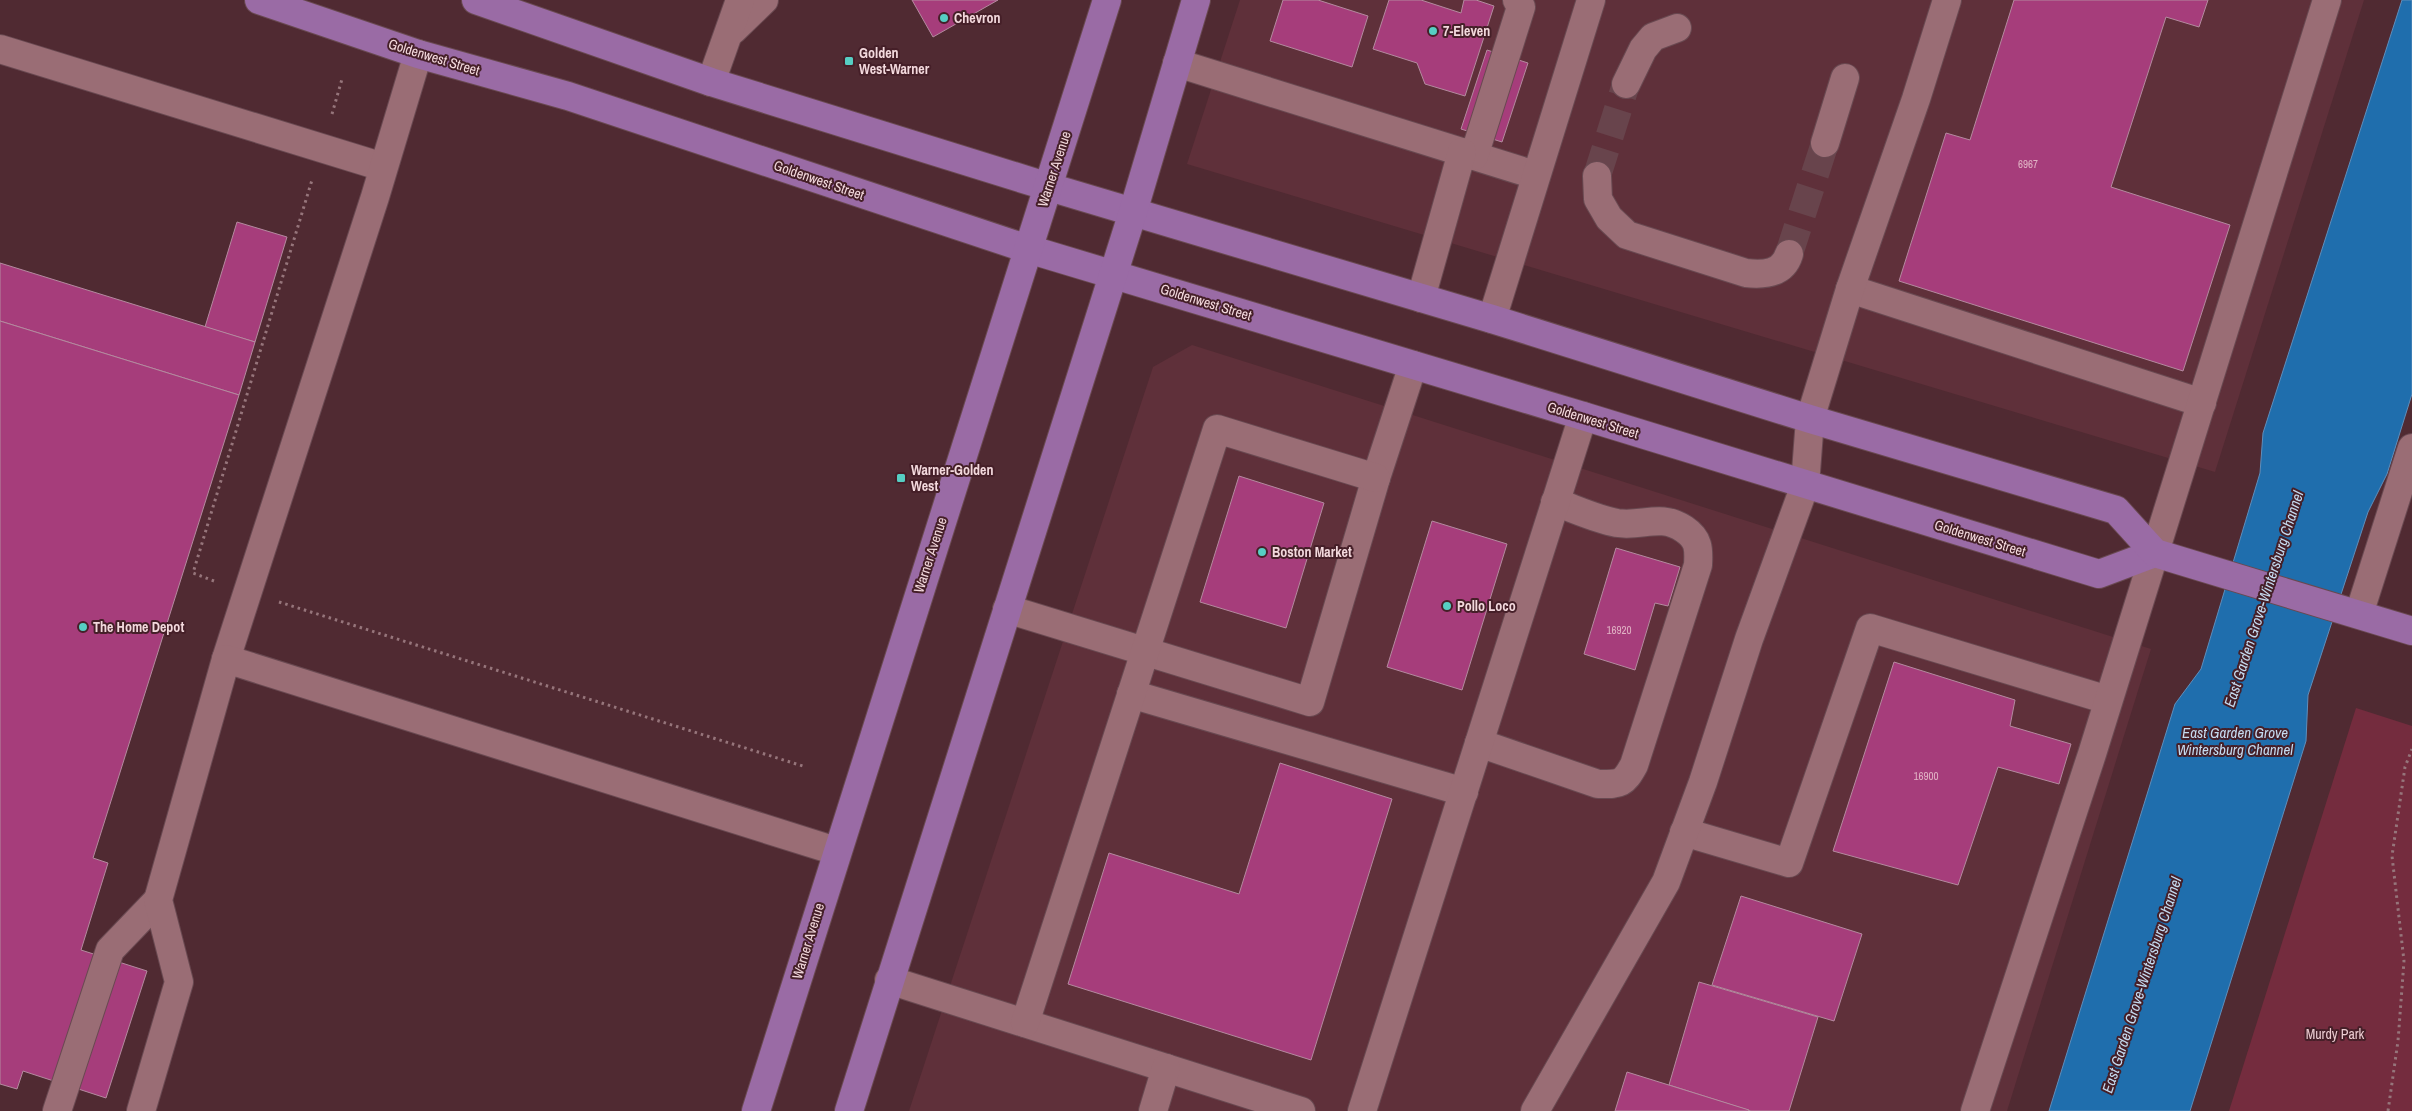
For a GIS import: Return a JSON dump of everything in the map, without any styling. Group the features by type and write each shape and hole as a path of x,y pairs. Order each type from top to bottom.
{"main road":[{"name":"Goldenwest Street","path":"259,0 418,54 568,96 1028,249 2099,574 2155,553"},
{"path":"476,0 518,7 711,82 1049,187 1492,319 1810,419 2116,510 2155,553 2412,631"},
{"name":"Warner Avenue","path":"756,1111 836,851 1049,187 1106,0"},
{"path":"849,1111 1133,212 1196,0"}],"lane":[{"path":"711,82 740,0"},
{"path":"727,35 764,0"},
{"path":"1420,298 1468,154 1522,7 1517,0"},
{"path":"1492,319 1535,175 1591,0"},
{"path":"1535,1111 1666,882 1703,782 1748,639 1805,484 1810,419 1850,289 1916,99 1947,0"},
{"path":"1976,1111 2155,553 2327,0"},
{"path":"1626,84 1643,49 1653,37 1677,28"},
{"path":"0,49 383,167"},
{"path":"58,1111 110,950 158,900 226,659 375,197 418,54"},
{"path":"1177,63 1535,175"},
{"path":"1825,143 1845,78"},
{"path":"1597,176 1598,199 1609,218 1628,235 1746,273 1761,275 1773,272 1786,262 1789,254"},
{"path":"1850,289 2202,403"},
{"path":"1007,609 1310,702 1376,478 1413,365"},
{"path":"1362,1111 1583,416"},
{"path":"1025,1023 1217,429 1376,478"},
{"path":"2359,614 2412,448"},
{"path":"1479,743 1598,784 1616,784 1626,780 1634,765 1698,566 1699,546 1692,534 1665,520 1618,523 1555,502"},
{"path":"1684,832 1789,863 1870,628 2108,700"},
{"path":"226,659 836,851"},
{"path":"1131,694 1464,792"},
{"path":"141,1111 179,982 158,900"},
{"path":"889,980 1301,1111"},
{"path":"1153,1111 1166,1068"}],"path":[{"path":"342,79 193,573 247,592 806,767"},
{"path":"2388,1111 2398,1041 2404,961 2392,856 2405,767 2412,749"}],"shaded area":[{"path":"1240,0 2364,0 2215,472 1187,164"},
{"path":"1192,345 2151,649 2007,1111 909,1111 1153,367"}],"green space":[{"name":"Murdy Park","path":"2356,708 2412,726 2412,1111 2229,1111"}],"water":[{"name":"East Garden Grove Wintersburg Channel","path":"2402,0 2412,0 2412,394 2387,474 2368,512 2308,695 2306,741 2190,1111 2049,1111 2175,704 2201,669 2260,473 2263,433"}],"building":[{"name":"Chevron","path":"912,0 998,0 933,37"},
{"path":"1283,0 1318,0 1368,16 1352,67 1270,41"},
{"name":"7-Eleven","path":"1389,0 1421,0 1461,13 1464,0 1476,0 1494,6 1465,96 1425,84 1417,63 1373,49"},
{"path":"2014,0 2208,0 2199,27 2166,17 2111,187 2230,225 2183,371 1899,281 1946,133 1970,140"},
{"path":"1487,50 1528,63 1502,142 1461,129"},
{"path":"237,222 287,237 255,342 205,327"},
{"path":"0,263 255,342 239,395 0,321"},
{"name":"The Home Depot","path":"0,321 239,395 93,858 108,863 81,950 147,971 106,1098 23,1071 17,1089 0,1084"},
{"name":"Boston Market","path":"1239,476 1324,503 1286,628 1200,602"},
{"name":"Pollo Loco","path":"1432,521 1507,544 1462,690 1387,667"},
{"path":"1616,548 1680,567 1668,606 1655,603 1635,670 1584,654"},
{"path":"1894,662 2015,700 2010,726 2071,744 2059,784 1998,767 1958,885 1833,851"},
{"path":"1280,763 1392,799 1311,1060 1068,984 1109,853 1239,894"},
{"path":"1741,896 1862,934 1834,1021 1712,985"},
{"path":"1699,982 1818,1017 1789,1111 1751,1111 1669,1085"},
{"path":"1627,1072 1749,1110 1615,1111"}],"tunnel":[{"path":"1597,176 1626,84"},
{"path":"1789,254 1825,143"}],"place":[{"name":"Chevron","path":"944,18"},
{"name":"7-Eleven","path":"1433,31"},
{"name":"Golden West-Warner","path":"849,61"},
{"name":"Warner-Golden West","path":"901,478"},
{"name":"Boston Market","path":"1262,552"},
{"name":"Pollo Loco","path":"1447,606"},
{"name":"The Home Depot","path":"83,627"}],"water label":[{"name":"East Garden Grove-Wintersburg Channel","path":"2264,599"},
{"name":"East Garden Grove-Wintersburg Channel","path":"2142,985"}]}
